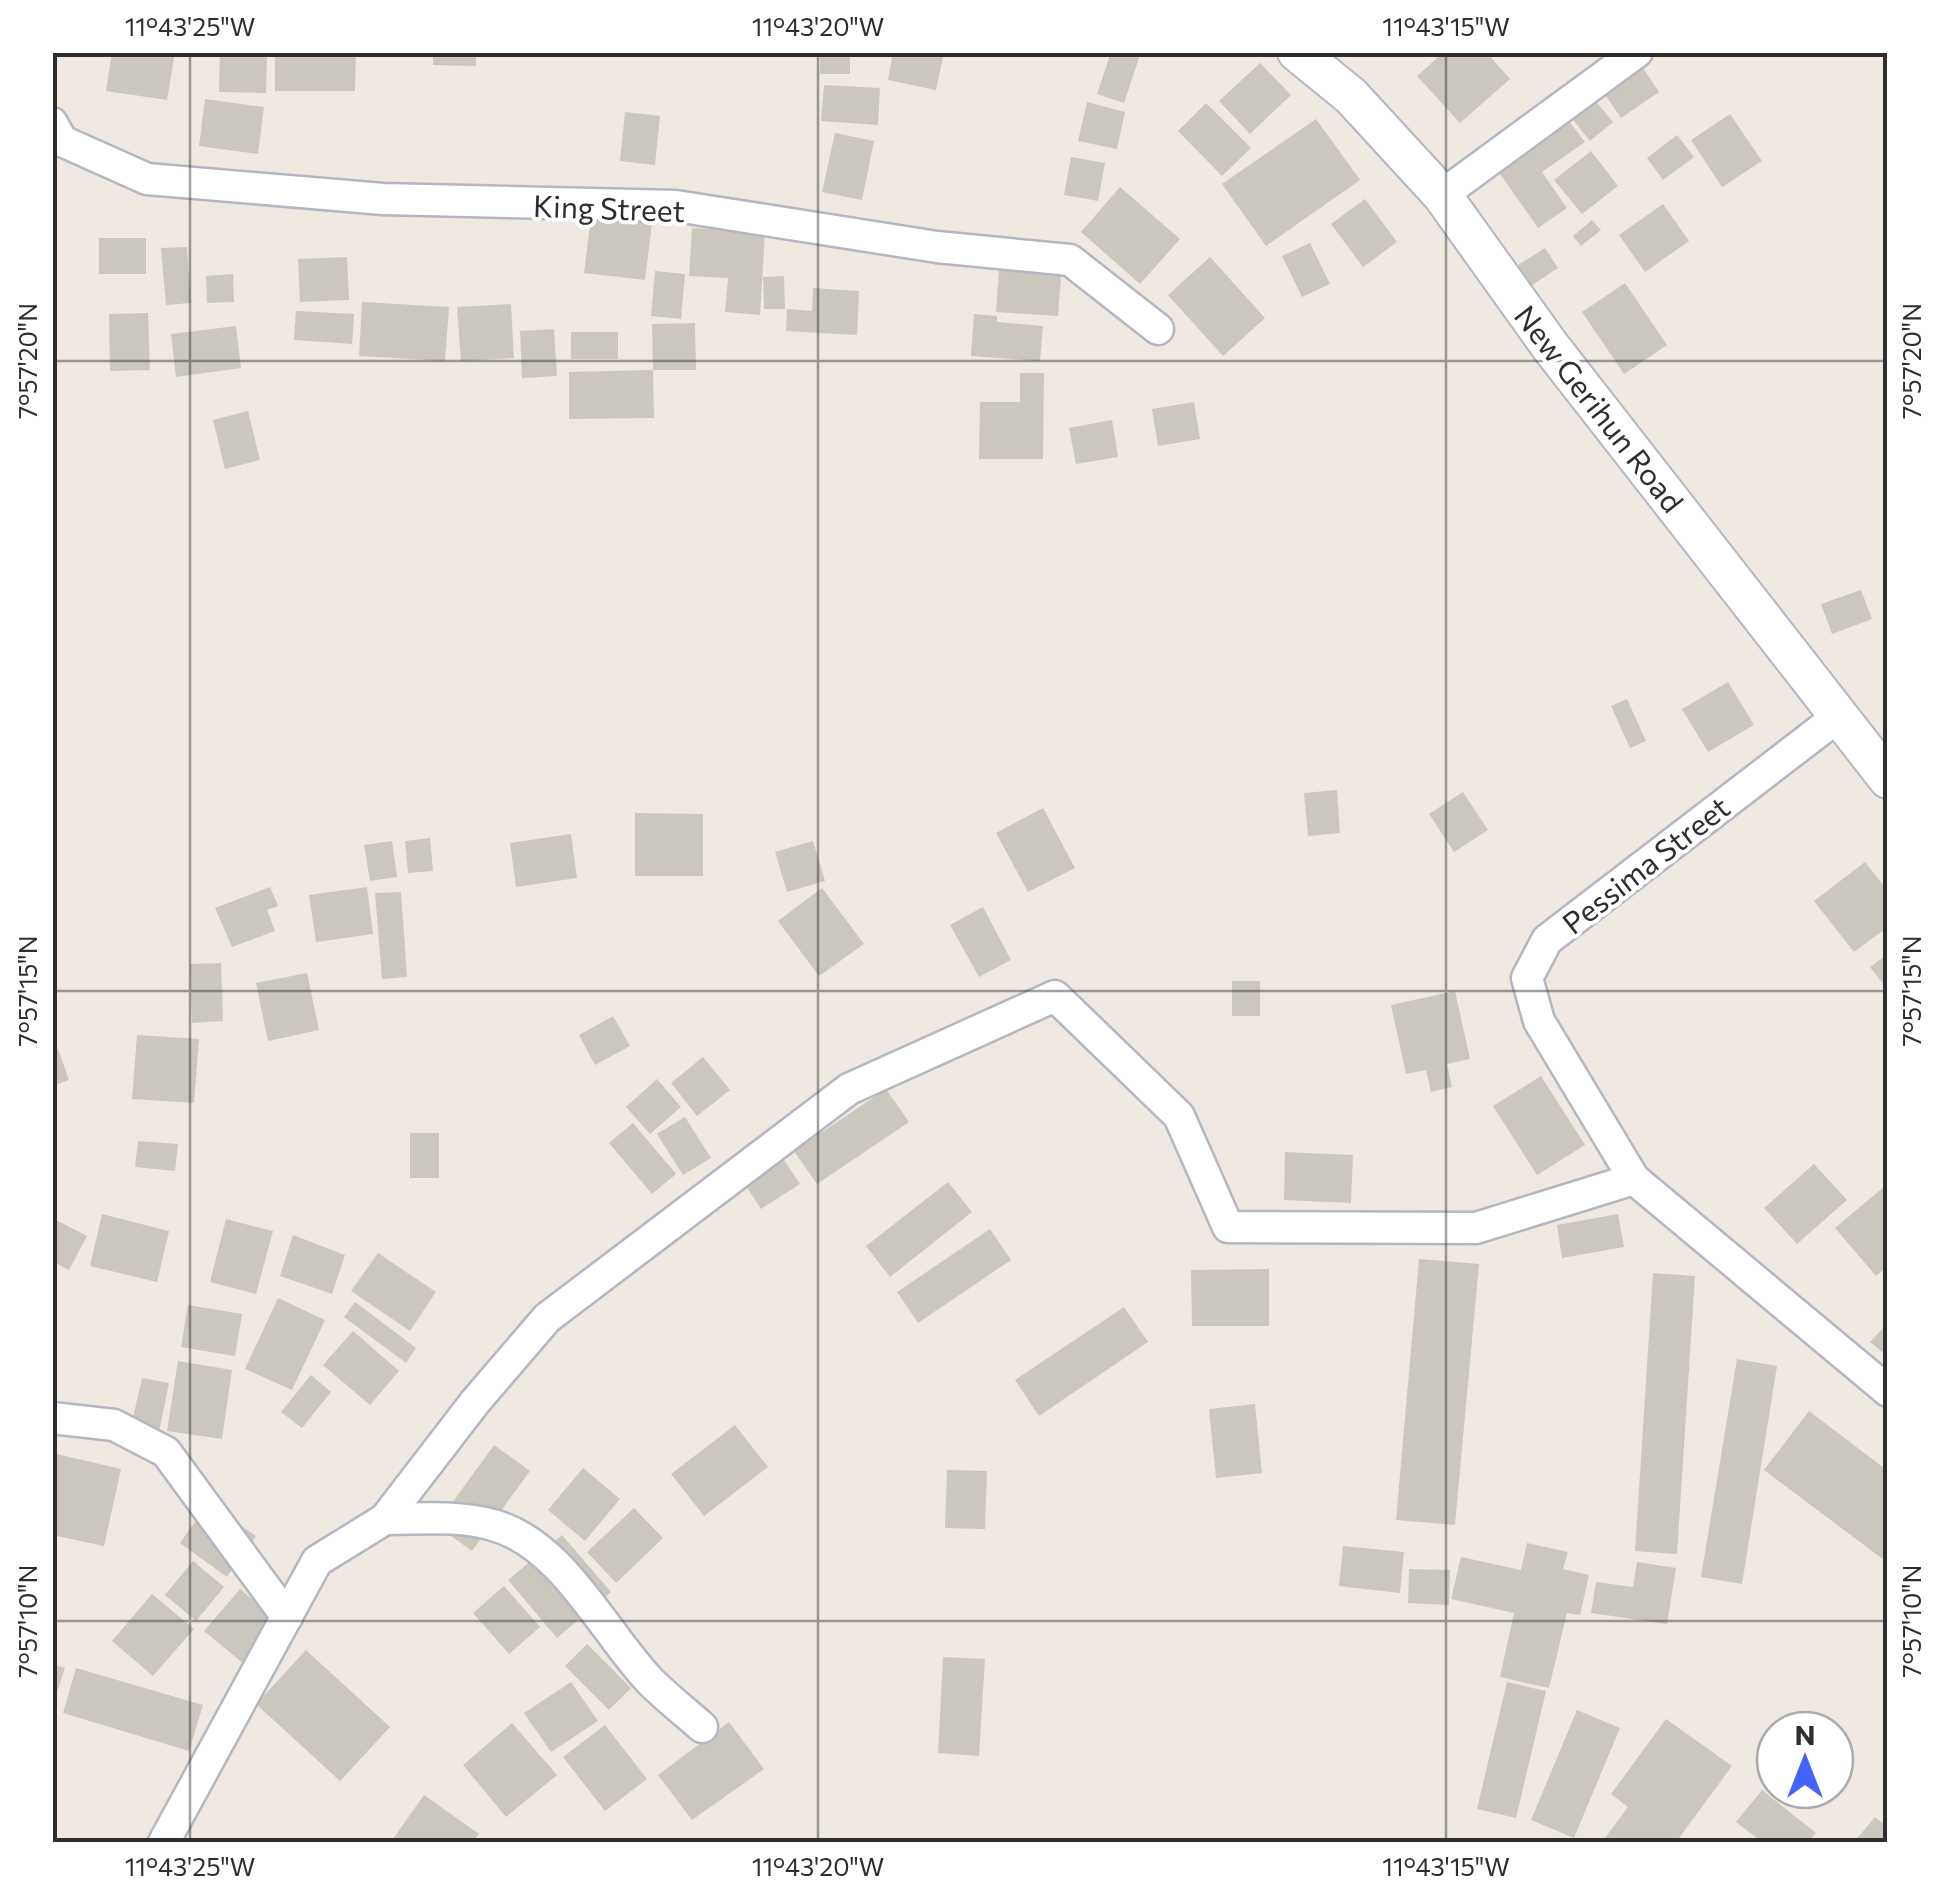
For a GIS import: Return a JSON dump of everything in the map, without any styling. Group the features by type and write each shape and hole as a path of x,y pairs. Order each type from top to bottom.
{"street":[{"name":"New Gerihun Road","path":"1297,52 1351,96 1442,194 1550,346 1888,779"},
{"path":"1442,194 1637,52"},
{"name":"King Street","path":"52,123 62,141 146,179 382,200 676,206 937,247 1070,260 1158,329"},
{"name":"Pessima Street","path":"1840,715 1547,940 1527,978 1539,1021 1634,1179 1888,1391"},
{"path":"164,1842 316,1561 385,1519 475,1402 547,1318 849,1089 1055,996 1179,1116 1228,1227 1476,1228 1634,1179"},
{"path":"52,1418 114,1425 166,1452 287,1617"},
{"path":"385,1519 461,1520 496,1525 535,1548 594,1606 648,1679 702,1727"}],"building":[{"path":"112,52 175,52 167,100 106,91"},
{"path":"220,52 267,54 266,93 219,92"},
{"path":"275,52 356,52 355,91 275,91"},
{"path":"433,52 476,52 476,66 433,65"},
{"path":"893,52 944,52 936,90 888,80"},
{"path":"1111,52 1141,52 1124,103 1097,94"},
{"path":"1444,52 1486,52 1510,79 1460,123 1417,76"},
{"path":"850,54 850,74 820,74 820,55"},
{"path":"1635,56 1659,92 1621,118 1597,83"},
{"path":"1260,63 1291,95 1250,134 1219,101"},
{"path":"824,85 880,88 878,125 821,121"},
{"path":"1593,98 1613,122 1590,141 1570,116"},
{"path":"205,99 264,107 258,154 199,146"},
{"path":"1087,102 1125,112 1117,149 1078,141"},
{"path":"1206,103 1251,148 1222,176 1178,131"},
{"path":"625,112 660,116 655,165 620,161"},
{"path":"1730,114 1762,161 1722,187 1691,140"},
{"path":"1316,119 1360,180 1266,246 1222,184"},
{"path":"1569,121 1585,142 1542,172 1567,208 1538,228 1498,171"},
{"path":"835,133 874,141 862,200 822,192"},
{"path":"1677,135 1694,157 1663,180 1647,158"},
{"path":"1591,151 1618,186 1582,214 1554,180"},
{"path":"1071,157 1105,163 1098,201 1064,195"},
{"path":"1120,187 1180,239 1140,284 1081,232"},
{"path":"1365,199 1397,242 1363,267 1331,224"},
{"path":"1663,204 1689,241 1645,272 1619,235"},
{"path":"592,209 653,216 645,280 584,273"},
{"path":"1592,220 1601,230 1581,246 1573,236"},
{"path":"692,228 765,232 760,315 725,312 728,278 689,276"},
{"path":"99,238 146,238 146,274 99,274"},
{"path":"1310,243 1330,284 1302,297 1282,256"},
{"path":"187,247 191,303 166,305 161,248"},
{"path":"1545,248 1558,268 1531,286 1518,265"},
{"path":"347,257 349,300 300,302 298,259"},
{"path":"1000,257 1062,262 1058,316 996,312"},
{"path":"1210,257 1265,318 1223,356 1168,295"},
{"path":"655,271 685,274 681,319 651,316"},
{"path":"233,274 234,302 207,303 206,276"},
{"path":"784,276 785,309 764,309 763,277"},
{"path":"1625,283 1667,345 1624,374 1582,312"},
{"path":"813,288 859,291 857,335 786,331 787,309 812,311"},
{"path":"362,302 449,307 445,361 359,356"},
{"path":"511,304 514,358 461,361 457,307"},
{"path":"296,311 354,314 352,344 294,340"},
{"path":"148,313 150,370 110,371 109,314"},
{"path":"974,314 997,316 997,322 1043,326 1040,361 971,356"},
{"path":"695,323 696,370 653,370 652,324"},
{"path":"236,326 241,368 176,377 171,334"},
{"path":"554,329 557,376 522,378 520,331"},
{"path":"571,332 618,332 618,359 571,359"},
{"path":"653,370 654,418 569,419 569,372"},
{"path":"1020,373 1044,373 1043,459 979,459 980,402 1020,402"},
{"path":"1194,402 1200,439 1158,446 1152,409"},
{"path":"248,411 260,460 225,469 213,420"},
{"path":"1112,420 1118,457 1076,464 1069,428"},
{"path":"1861,590 1872,619 1832,634 1821,604"},
{"path":"1728,682 1754,725 1708,752 1682,709"},
{"path":"1627,699 1646,741 1630,748 1611,706"},
{"path":"1337,790 1340,833 1308,836 1304,793"},
{"path":"1463,792 1488,830 1454,852 1429,814"},
{"path":"1043,808 1075,868 1028,892 996,833"},
{"path":"635,813 703,814 703,876 635,876"},
{"path":"571,834 577,878 516,887 510,843"},
{"path":"430,838 433,871 408,873 405,841"},
{"path":"392,841 397,877 370,881 364,845"},
{"path":"813,841 825,881 787,892 775,852"},
{"path":"1865,862 1888,891 1888,927 1854,952 1814,901"},
{"path":"270,887 278,906 267,910 275,931 232,947 215,908"},
{"path":"367,887 373,934 316,942 309,895"},
{"path":"822,888 864,944 819,976 778,921"},
{"path":"401,892 407,977 382,979 375,893"},
{"path":"983,907 1011,960 979,977 950,925"},
{"path":"1888,954 1888,990 1870,967"},
{"path":"221,963 223,1021 192,1023 190,964"},
{"path":"307,973 319,1030 268,1041 256,983"},
{"path":"1232,981 1260,981 1260,1016 1232,1016"},
{"path":"1455,991 1470,1059 1447,1064 1452,1087 1431,1092 1426,1070 1406,1074 1391,1005"},
{"path":"613,1016 630,1046 595,1065 579,1035"},
{"path":"137,1035 199,1039 194,1103 132,1099"},
{"path":"58,1049 69,1080 52,1086 52,1051"},
{"path":"703,1057 730,1090 697,1116 671,1083"},
{"path":"1541,1076 1585,1145 1537,1175 1493,1106"},
{"path":"657,1079 681,1107 650,1134 626,1107"},
{"path":"886,1089 909,1122 817,1184 794,1151"},
{"path":"685,1117 711,1158 683,1175 657,1134"},
{"path":"633,1123 676,1174 652,1194 609,1143"},
{"path":"410,1133 439,1133 439,1178 410,1178"},
{"path":"138,1141 178,1144 175,1171 135,1167"},
{"path":"1285,1152 1353,1155 1351,1203 1284,1200"},
{"path":"784,1160 800,1184 761,1209 746,1186"},
{"path":"1814,1164 1847,1200 1797,1244 1764,1208"},
{"path":"948,1182 972,1212 890,1277 866,1246"},
{"path":"1885,1186 1888,1266 1876,1276 1835,1228"},
{"path":"102,1214 169,1231 157,1282 90,1266"},
{"path":"1618,1214 1624,1247 1562,1258 1557,1225"},
{"path":"52,1218 87,1236 69,1270 52,1261"},
{"path":"226,1219 273,1231 256,1294 210,1282"},
{"path":"990,1229 1011,1260 918,1323 897,1292"},
{"path":"293,1235 345,1255 332,1294 280,1276"},
{"path":"378,1253 436,1292 410,1331 351,1291"},
{"path":"1419,1259 1479,1264 1455,1525 1396,1520"},
{"path":"1269,1269 1269,1326 1192,1326 1191,1270"},
{"path":"1653,1273 1695,1276 1677,1554 1635,1551"},
{"path":"278,1298 325,1320 292,1390 245,1369"},
{"path":"355,1302 416,1348 406,1363 344,1317"},
{"path":"188,1305 242,1314 235,1356 181,1347"},
{"path":"1124,1307 1148,1342 1039,1416 1015,1380"},
{"path":"1888,1323 1888,1357 1870,1342"},
{"path":"353,1331 399,1371 370,1405 323,1365"},
{"path":"1737,1359 1777,1366 1742,1584 1701,1577"},
{"path":"178,1361 232,1370 222,1439 167,1431"},
{"path":"311,1375 331,1392 302,1428 281,1412"},
{"path":"142,1378 169,1383 159,1432 131,1427"},
{"path":"1255,1404 1262,1473 1216,1478 1209,1409"},
{"path":"1809,1411 1888,1471 1888,1563 1764,1470"},
{"path":"735,1425 768,1467 704,1516 671,1474"},
{"path":"494,1445 530,1471 472,1551 436,1525"},
{"path":"52,1453 121,1469 104,1546 52,1535"},
{"path":"583,1468 620,1499 585,1541 548,1510"},
{"path":"947,1470 987,1471 985,1529 945,1528"},
{"path":"208,1503 256,1536 227,1577 180,1543"},
{"path":"634,1508 663,1538 616,1583 587,1552"},
{"path":"562,1535 611,1592 557,1638 508,1580"},
{"path":"1527,1543 1568,1552 1563,1569 1589,1575 1580,1615 1567,1613 1549,1688 1500,1677 1514,1613 1451,1599 1461,1557 1521,1570"},
{"path":"1343,1546 1404,1552 1400,1593 1339,1586"},
{"path":"193,1561 224,1587 196,1621 165,1595"},
{"path":"1637,1562 1676,1568 1667,1624 1591,1613 1596,1582 1633,1587"},
{"path":"1409,1569 1450,1570 1449,1605 1408,1603"},
{"path":"504,1586 540,1627 509,1654 473,1613"},
{"path":"240,1589 279,1622 244,1664 204,1631"},
{"path":"152,1594 194,1629 153,1676 112,1641"},
{"path":"587,1644 631,1688 609,1710 565,1666"},
{"path":"306,1650 390,1727 340,1781 256,1704"},
{"path":"943,1657 985,1659 979,1756 938,1753"},
{"path":"52,1664 65,1668 53,1704 52,1704"},
{"path":"76,1668 203,1705 189,1751 63,1713"},
{"path":"571,1682 598,1721 551,1752 524,1713"},
{"path":"1507,1682 1546,1691 1516,1818 1477,1809"},
{"path":"1577,1710 1620,1728 1574,1838 1531,1820"},
{"path":"1666,1719 1732,1766 1676,1842 1602,1842 1628,1807 1611,1794"},
{"path":"729,1722 764,1769 692,1820 658,1775"},
{"path":"512,1723 557,1775 506,1817 463,1765"},
{"path":"605,1725 647,1779 605,1811 563,1757"},
{"path":"424,1795 479,1834 473,1842 393,1839"},
{"path":"1755,1799 1755,1810 1787,1810 1816,1833 1808,1842 1762,1842 1736,1822"},
{"path":"1875,1817 1888,1827 1888,1842 1854,1842"}]}
